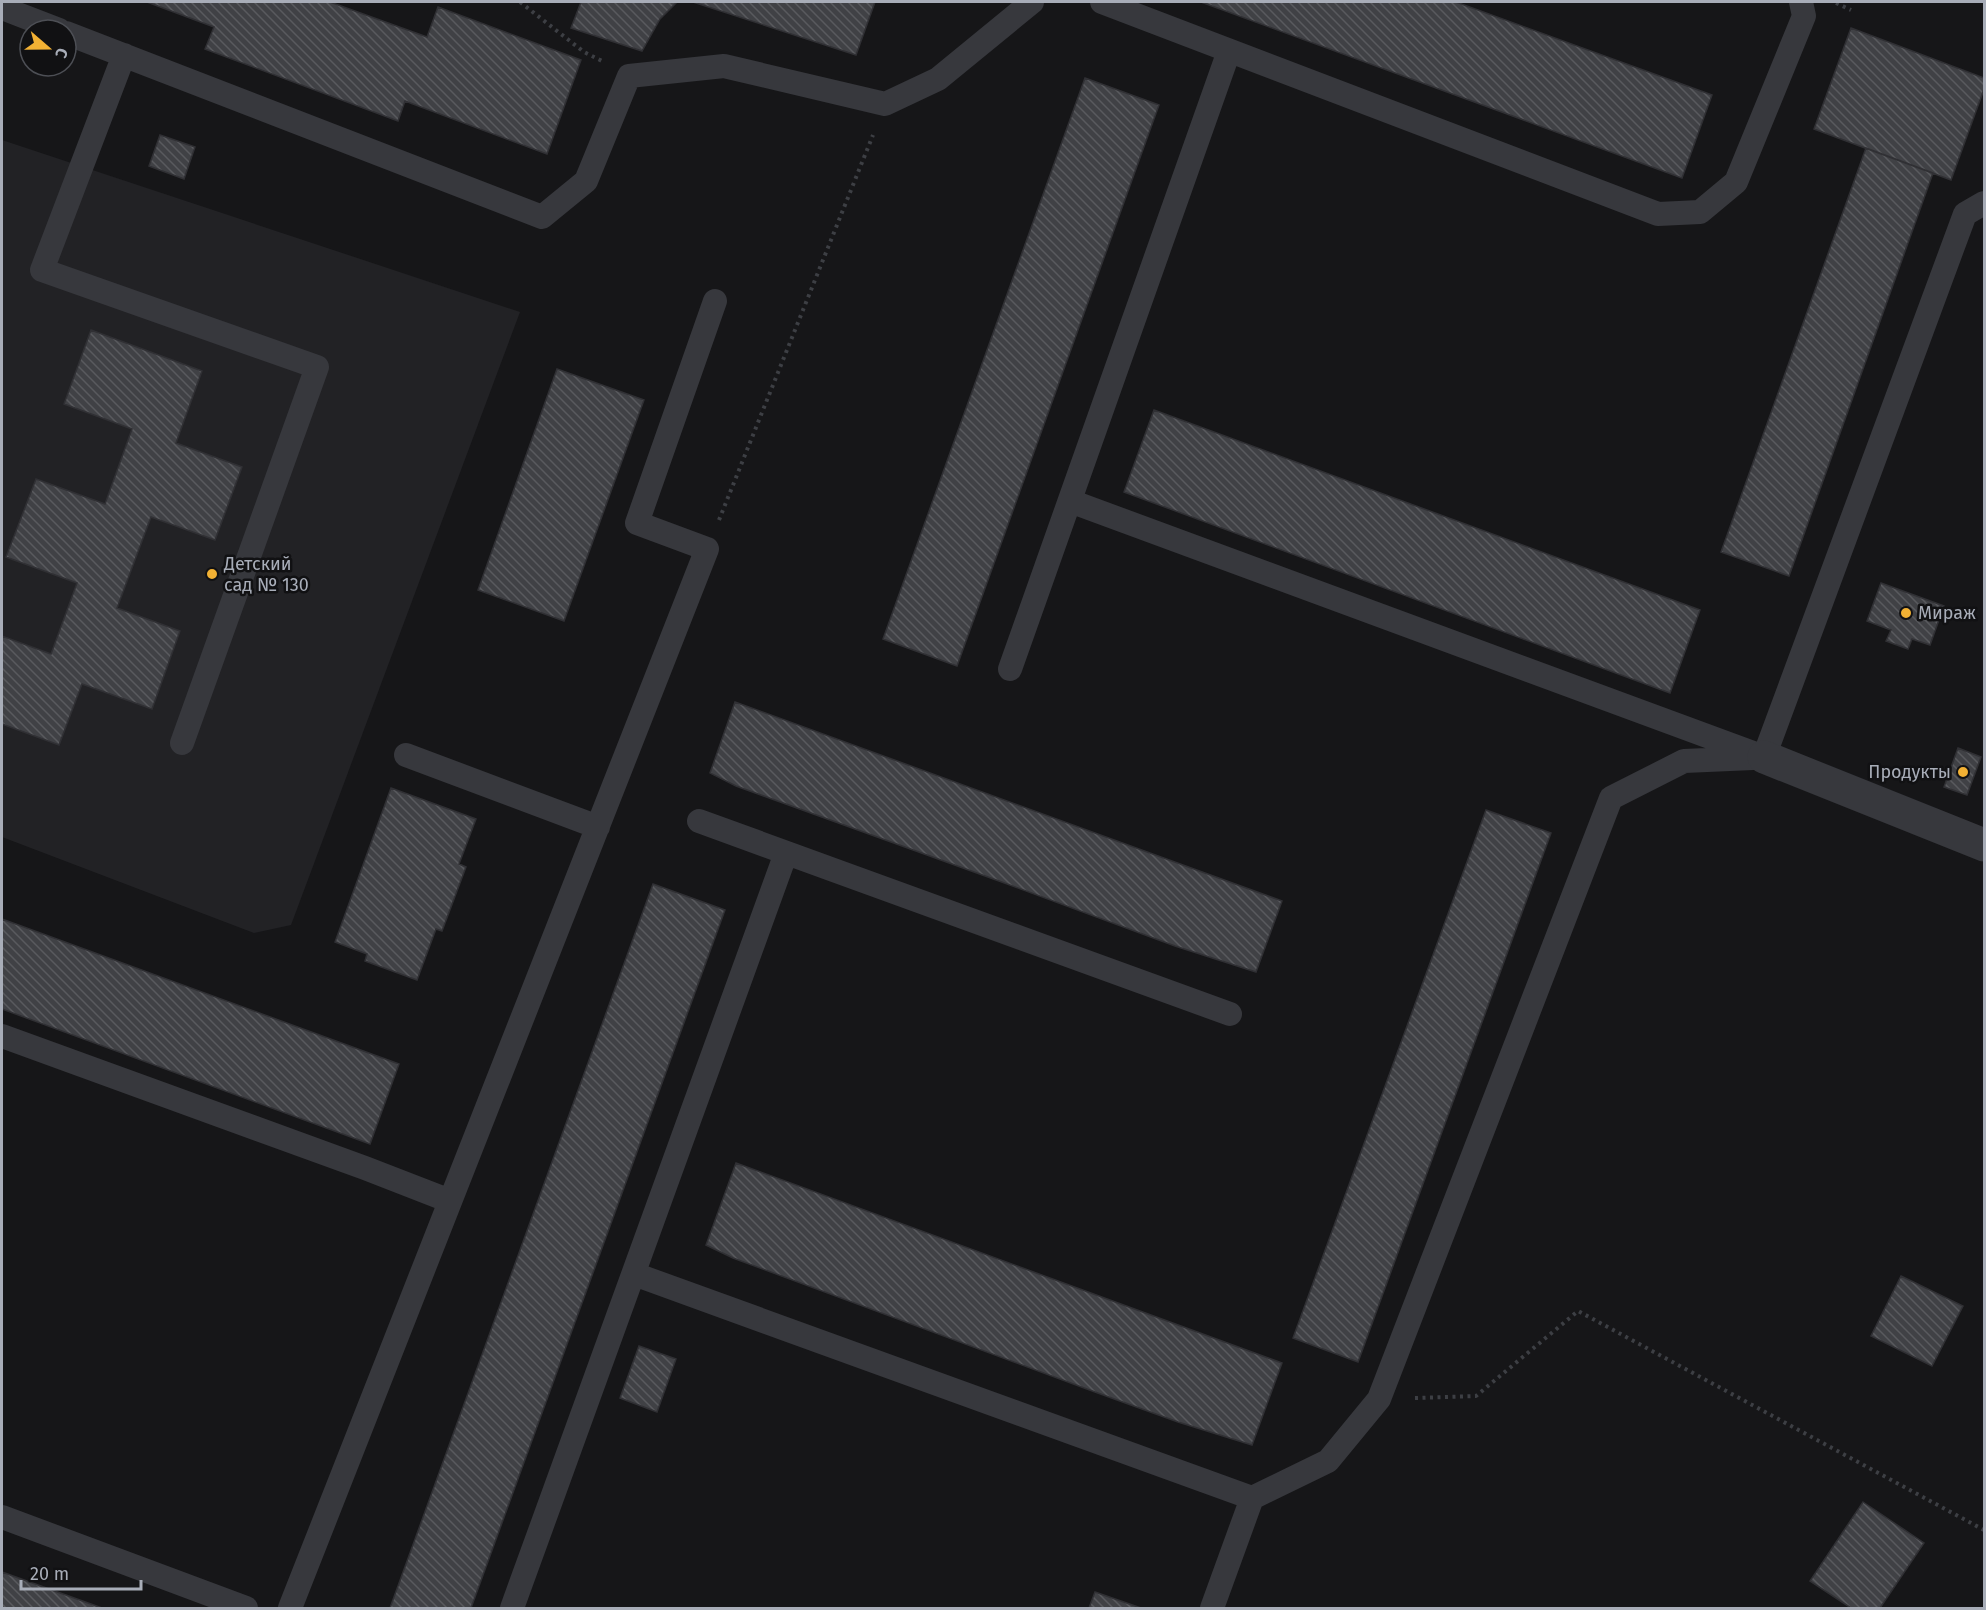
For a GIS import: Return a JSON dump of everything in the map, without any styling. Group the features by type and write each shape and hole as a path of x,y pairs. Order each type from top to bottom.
{"street":[{"path":"1764,757 1984,846"}],"lane":[{"path":"78,38 542,217 586,181 629,75 724,66 885,104 938,79 1032,2"},
{"path":"1102,2 1658,214 1700,212 1736,182 1804,16 1801,2"},
{"path":"2,8 28,18"},
{"path":"1010,669 1229,51"},
{"path":"124,55 42,270 317,367 182,743"},
{"path":"1764,757 1965,214 1984,202"},
{"path":"290,1608 707,549 637,523 715,301"},
{"path":"1070,501 1764,757"},
{"path":"406,755 598,827"},
{"path":"1212,1608 1252,1498 1328,1461 1379,1399 1611,798 1683,761 1764,757"},
{"path":"699,821 1230,1014"},
{"path":"512,1608 786,853"},
{"path":"2,1036 450,1201"},
{"path":"634,1274 1252,1498"},
{"path":"2,1517 246,1608"}],"path":[{"path":"520,2 584,52 629,75"},
{"path":"1833,2 1851,10"},
{"path":"707,549 885,104"},
{"path":"1379,1399 1476,1396 1578,1311 1984,1530"}],"shaded area":[{"name":"Детский сад № 130","path":"2,140 520,312 291,925 254,933 2,837"}],"building":[{"path":"147,2 330,2 427,37 438,7 581,60 547,154 405,101 398,121 205,49 214,27"},
{"path":"581,2 677,2 660,19 642,51 571,28"},
{"path":"693,2 875,2 856,55"},
{"path":"1201,2 1456,2 1712,95 1682,178"},
{"path":"1851,28 1984,78 1984,89 1951,180 1814,129"},
{"path":"1085,78 1159,105 957,666 883,639"},
{"path":"160,135 195,147 184,179 149,166"},
{"path":"1866,148 1933,173 1789,576 1721,552"},
{"path":"91,330 202,371 176,443 242,467 215,540 151,517 117,608 180,631 152,709 82,684 59,745 2,724 2,636 51,654 77,583 6,557 36,479 105,504 132,429 64,404"},
{"path":"557,369 644,400 564,621 478,590"},
{"path":"1154,410 1700,610 1670,693 1124,492"},
{"name":"Мираж","path":"1881,583 1944,606 1930,645 1912,639 1908,649 1886,641 1891,630 1867,621"},
{"path":"735,702 1282,901 1256,972 1175,946 736,786 710,773"},
{"name":"Продукты","path":"1958,748 1981,757 1967,795 1944,787"},
{"path":"391,788 476,819 459,864 466,867 442,931 436,929 417,980 365,961 367,954 335,942"},
{"path":"1486,810 1551,833 1358,1362 1293,1338"},
{"path":"653,884 725,910 471,1608 390,1608"},
{"path":"2,919 399,1064 370,1144 2,1009"},
{"path":"736,1163 1282,1363 1252,1445 1178,1422 1095,1392 733,1258 706,1245"},
{"path":"1901,1276 1963,1306 1932,1366 1871,1336"},
{"path":"639,1346 676,1359 657,1412 620,1398"},
{"path":"1863,1502 1924,1543 1880,1608 1851,1608 1810,1581"},
{"path":"2,1572 102,1608 2,1608"},
{"path":"1095,1592 1141,1608 1089,1608"}],"place":[{"name":"Детский сад № 130","path":"212,574"},
{"name":"Мираж","path":"1906,613"},
{"name":"Продукты","path":"1963,772"}]}
